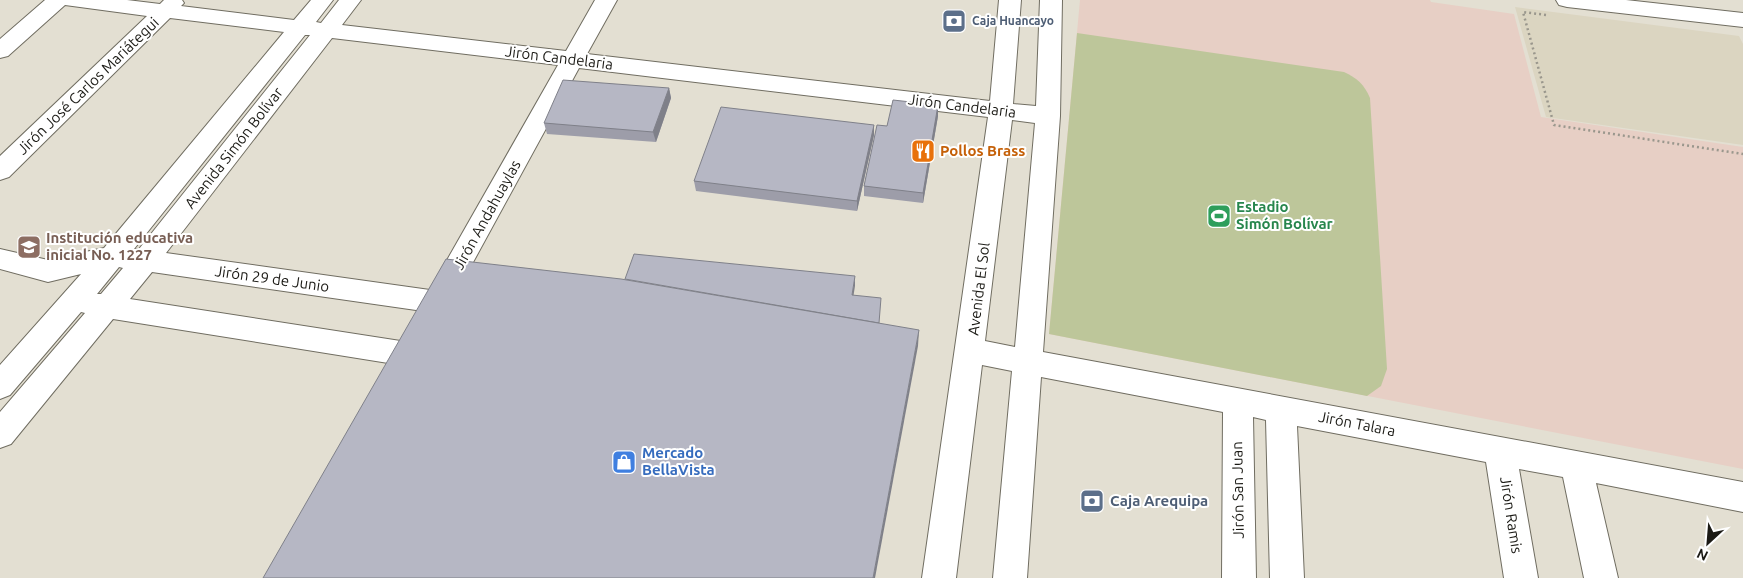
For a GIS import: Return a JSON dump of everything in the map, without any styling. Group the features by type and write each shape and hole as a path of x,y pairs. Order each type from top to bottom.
{"street":[{"path":"0,51 58,0"},
{"name":"Jirón Candelaria","path":"71,0 170,6 300,27 1048,116"},
{"name":"Avenida Simón Bolívar","path":"0,386 113,256 322,0"},
{"name":"Avenida Simón Bolívar","path":"0,434 144,262 350,0"},
{"name":"Jirón Andahuaylas","path":"391,379 422,328 606,0"},
{"name":"Avenida El Sol","path":"939,578 971,351 1001,111 1010,0"},
{"path":"1010,578 1048,116 1051,0"},
{"path":"1567,0 1743,20"},
{"name":"Jirón José Carlos Mariátegui","path":"0,171 170,6"},
{"name":"Jirón 29 de Junio","path":"0,259 48,272 113,256 422,328"},
{"path":"48,272 74,301 107,306 422,328"},
{"name":"Jirón Talara","path":"971,351 1028,360 1743,497"},
{"name":"Jirón San Juan","path":"1238,401 1239,578"},
{"path":"1281,410 1287,578"},
{"name":"Jirón Ramis","path":"1500,451 1521,578"},
{"path":"1576,466 1601,578"}],"path":[{"path":"1552,16 1523,12 1554,125 1743,154"}],"shaded area":[{"path":"1080,0 1430,0 1431,2 1514,14 1541,117 1743,147 1743,469 1049,334"},
{"path":"1515,7 1739,36 1743,44 1743,145 1546,117"}],"green space":[{"name":"Estadio Simón Bolívar","path":"1077,33 1344,72 1363,85 1370,98 1387,369 1381,386 1367,396 1049,334"}],"building":[{"path":"563,80 669,88 653,132 544,123"},
{"path":"893,100 938,105 923,193 864,186 877,125 887,126"},
{"path":"721,107 874,125 857,201 694,181"},
{"path":"634,254 855,276 852,295 881,298 879,323 625,279"},
{"name":"Mercado BellaVista","path":"446,259 621,279 919,330 873,578 263,578"}],"place":[{"name":"Caja Huancayo","path":"954,21"},
{"name":"Pollos Brass","path":"923,151"},
{"name":"Estadio Simón Bolívar","path":"1219,216"},
{"name":"Institución educativa inicial No. 1227","path":"29,247"},
{"name":"Mercado BellaVista","path":"624,462"},
{"name":"Caja Arequipa","path":"1092,501"}]}
